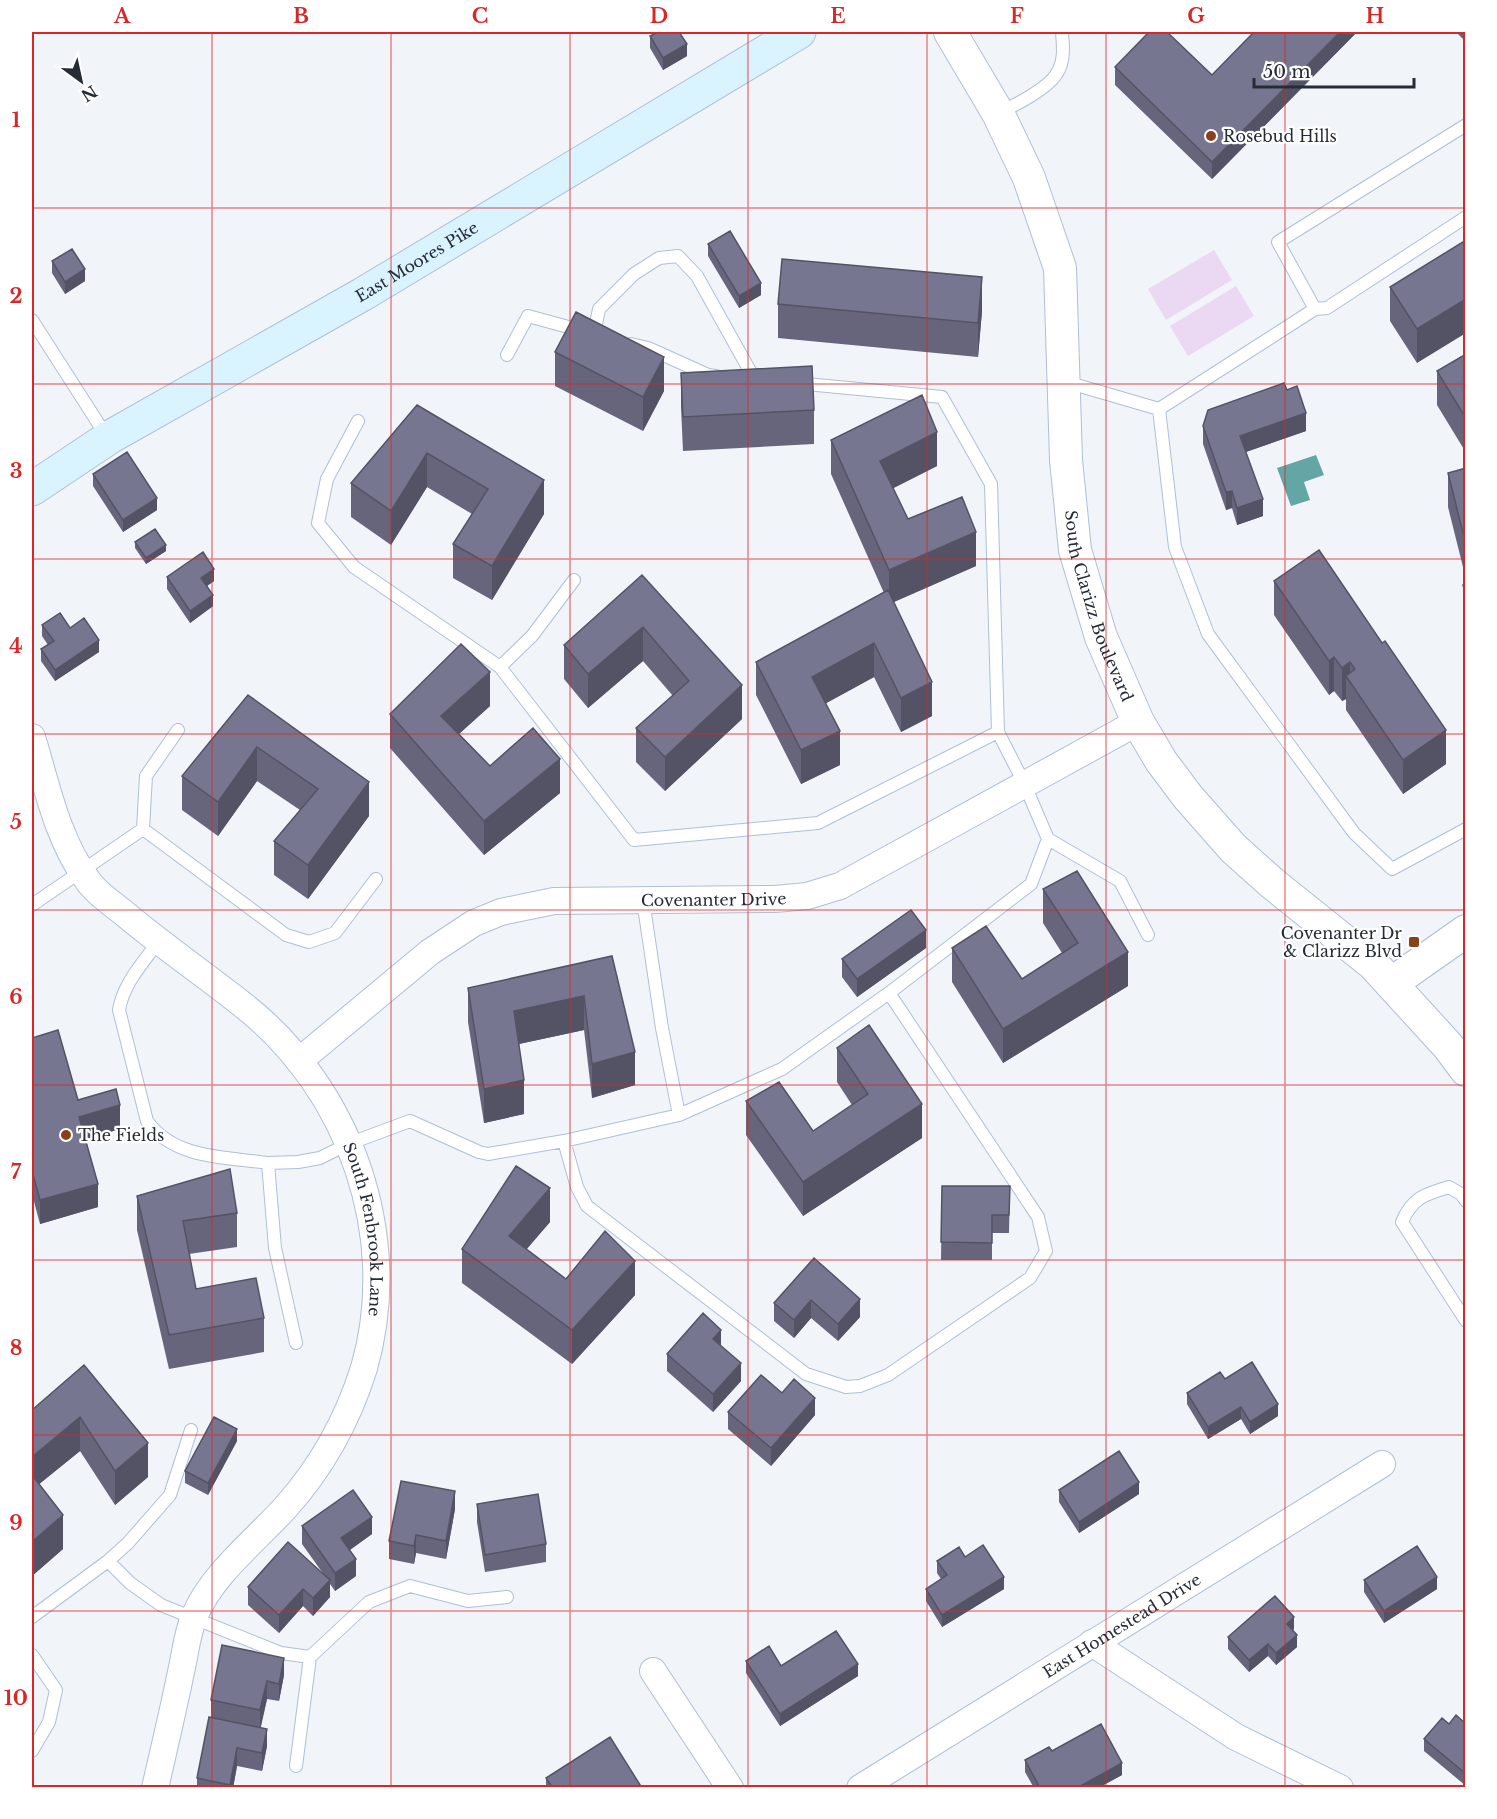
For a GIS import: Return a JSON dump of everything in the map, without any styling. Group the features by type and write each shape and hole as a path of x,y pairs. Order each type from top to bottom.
{"main road":[{"name":"East Moores Pike","path":"32,489 108,439 363,294 800,32"}],"street":[{"name":"South Clarizz Boulevard","path":"950,32 998,113 1029,178 1060,268 1066,460 1076,550 1101,638 1138,722 1161,761 1188,797 1233,848 1392,983 1466,1070"},
{"name":"Covenanter Drive","path":"299,1061 430,952 474,923 501,912 535,904 643,900 775,900 807,897 840,886 1138,722"},
{"name":"South Fenbrook Lane","path":"32,737 66,849 90,884 158,942 244,1006 273,1031 299,1061 326,1099 348,1144 364,1187 373,1226 376,1263 373,1329 363,1369 334,1440 316,1470 286,1506 216,1581 194,1618 155,1788"},
{"path":"1392,983 1466,931"},
{"name":"East Homestead Drive","path":"860,1788 1382,1464"},
{"path":"1092,1643 1236,1737 1340,1788"},
{"path":"653,1671 730,1788"}],"lane":[{"path":"998,113 1023,101 1057,74 1064,51 1062,32"},
{"path":"1315,309 1278,242 1466,125"},
{"path":"1064,382 1159,409 1315,309 1327,308 1466,217"},
{"path":"605,337 599,309 634,274 659,258 678,256 697,276 755,380"},
{"path":"507,355 528,316 648,348 708,375 942,397 991,484 998,732 1048,838 1120,880 1148,934"},
{"path":"32,320 108,439"},
{"path":"1159,409 1175,547 1208,634 1354,833 1392,869 1466,829"},
{"path":"358,421 327,479 318,523 354,567 500,667 634,840 818,823 998,732"},
{"path":"500,667 532,636 574,580"},
{"path":"143,829 146,776 178,730"},
{"path":"32,905 80,869 143,829"},
{"path":"143,829 286,935 309,942 335,933 376,879"},
{"path":"158,942 129,984 121,998 119,1010 147,1121 157,1135 174,1146 190,1152 268,1163 298,1162 320,1158 348,1144 410,1121 488,1154 564,1141 679,1115 782,1069 889,993 1031,884 1048,838"},
{"path":"643,900 662,1029 679,1115"},
{"path":"564,1141 581,1197 599,1216 806,1374 846,1387 874,1382 1030,1278 1046,1251 1038,1217 889,993"},
{"path":"268,1163 275,1248 296,1343"},
{"path":"1466,1201 1461,1194 1449,1187 1428,1194 1408,1206 1402,1222 1466,1321"},
{"path":"32,1617 129,1543 170,1495 192,1430"},
{"path":"108,1561 130,1583 161,1605 281,1653 310,1657"},
{"path":"296,1766 310,1657 369,1602 410,1586 468,1601 507,1597"},
{"path":"32,1655 56,1690 49,1722 32,1751"}],"shaded area":[{"path":"1214,250 1232,280 1166,320 1148,289"},
{"path":"1236,286 1254,316 1188,356 1170,326"}],"water":[{"path":"1316,455 1324,475 1304,482 1310,500 1291,506 1277,468"}],"building":[{"path":"658,32 679,32 687,44 663,58 650,36"},
{"name":"Rosebud Hills","path":"1149,32 1167,32 1212,75 1254,32 1340,32 1212,162 1115,67"},
{"path":"730,231 761,283 739,296 708,244"},
{"path":"1466,240 1466,299 1417,329 1390,287"},
{"path":"72,249 85,269 65,282 52,261"},
{"path":"782,259 982,277 978,323 778,304"},
{"path":"576,312 664,357 643,397 555,352"},
{"path":"1466,354 1466,416 1465,417 1437,371"},
{"path":"812,366 814,410 683,417 681,373"},
{"path":"1284,383 1287,390 1297,386 1306,413 1240,436 1263,499 1237,508 1232,491 1226,492 1203,426 1208,410"},
{"path":"922,395 937,432 880,461 908,519 962,497 976,532 889,570 831,440"},
{"path":"417,405 544,480 492,566 453,544 488,489 427,453 391,511 351,483"},
{"path":"127,452 157,498 123,520 93,474"},
{"path":"1466,468 1466,545 1448,473"},
{"path":"155,529 166,545 146,558 135,542"},
{"path":"1319,550 1382,643 1385,641 1446,730 1403,760 1346,676 1355,669 1350,662 1342,668 1334,657 1329,661 1274,581"},
{"path":"203,552 214,569 201,578 213,595 190,611 167,577"},
{"path":"642,575 742,685 665,757 636,728 689,681 643,627 588,674 564,645"},
{"path":"888,590 932,682 901,698 874,643 812,677 840,731 801,750 756,662"},
{"path":"60,613 70,628 84,618 99,640 55,670 41,649 54,641 42,625"},
{"path":"461,644 490,672 441,716 490,766 533,728 560,759 484,821 390,714"},
{"path":"248,695 369,782 308,865 274,841 318,789 257,747 218,802 182,776"},
{"path":"1077,871 1128,952 1003,1029 952,948 986,926 1022,979 1078,943 1043,889"},
{"path":"911,910 926,930 857,979 842,959"},
{"path":"612,956 635,1052 592,1064 584,996 514,1011 524,1080 484,1089 468,988"},
{"path":"869,1025 922,1104 803,1182 746,1101 779,1082 813,1131 868,1094 837,1048"},
{"name":"The Fields","path":"58,1030 78,1100 116,1089 120,1105 79,1117 98,1184 40,1200 32,1171 32,1038"},
{"path":"516,1166 550,1188 509,1236 566,1279 605,1231 635,1261 572,1330 462,1249"},
{"path":"230,1169 237,1213 183,1221 196,1289 256,1278 264,1318 169,1335 137,1196"},
{"path":"942,1186 1010,1186 1009,1215 992,1215 992,1243 941,1242"},
{"path":"814,1258 860,1299 838,1324 811,1300 794,1320 774,1303"},
{"path":"703,1313 721,1330 713,1339 741,1363 713,1394 667,1354"},
{"path":"1252,1362 1278,1404 1250,1422 1241,1407 1208,1427 1187,1393 1220,1372 1225,1379"},
{"path":"84,1365 148,1443 115,1471 80,1417 32,1457 32,1410"},
{"path":"761,1375 782,1393 794,1379 815,1398 771,1448 728,1412"},
{"path":"214,1417 237,1429 208,1483 185,1471"},
{"path":"1119,1451 1139,1482 1079,1522 1059,1490"},
{"path":"32,1475 63,1515 32,1542"},
{"path":"401,1481 455,1491 446,1541 416,1535 414,1546 389,1541"},
{"path":"353,1490 372,1517 341,1538 356,1559 335,1573 302,1526"},
{"path":"538,1494 546,1544 485,1555 477,1504"},
{"path":"288,1542 330,1580 313,1598 303,1589 279,1615 248,1587"},
{"path":"983,1545 1004,1577 942,1615 926,1589 947,1575 937,1561 959,1547 965,1557"},
{"path":"1417,1546 1437,1577 1384,1611 1364,1580"},
{"path":"1275,1596 1294,1617 1287,1624 1297,1635 1276,1653 1268,1644 1249,1660 1228,1637"},
{"path":"836,1631 858,1664 780,1714 746,1661 769,1646 781,1666"},
{"path":"222,1645 284,1658 279,1684 267,1681 260,1710 211,1700"},
{"path":"1456,1715 1466,1724 1466,1774 1424,1739 1442,1718 1449,1724"},
{"path":"209,1717 267,1729 262,1753 237,1748 230,1785 197,1778"},
{"path":"1101,1724 1122,1763 1077,1788 1040,1788 1025,1760 1049,1747 1052,1751"},
{"path":"610,1737 642,1788 553,1788 546,1778"}],"place":[{"name":"Rosebud Hills","path":"1211,136"},
{"name":"Covenanter Dr & Clarizz Blvd","path":"1414,942"},
{"name":"The Fields","path":"66,1135"}]}
